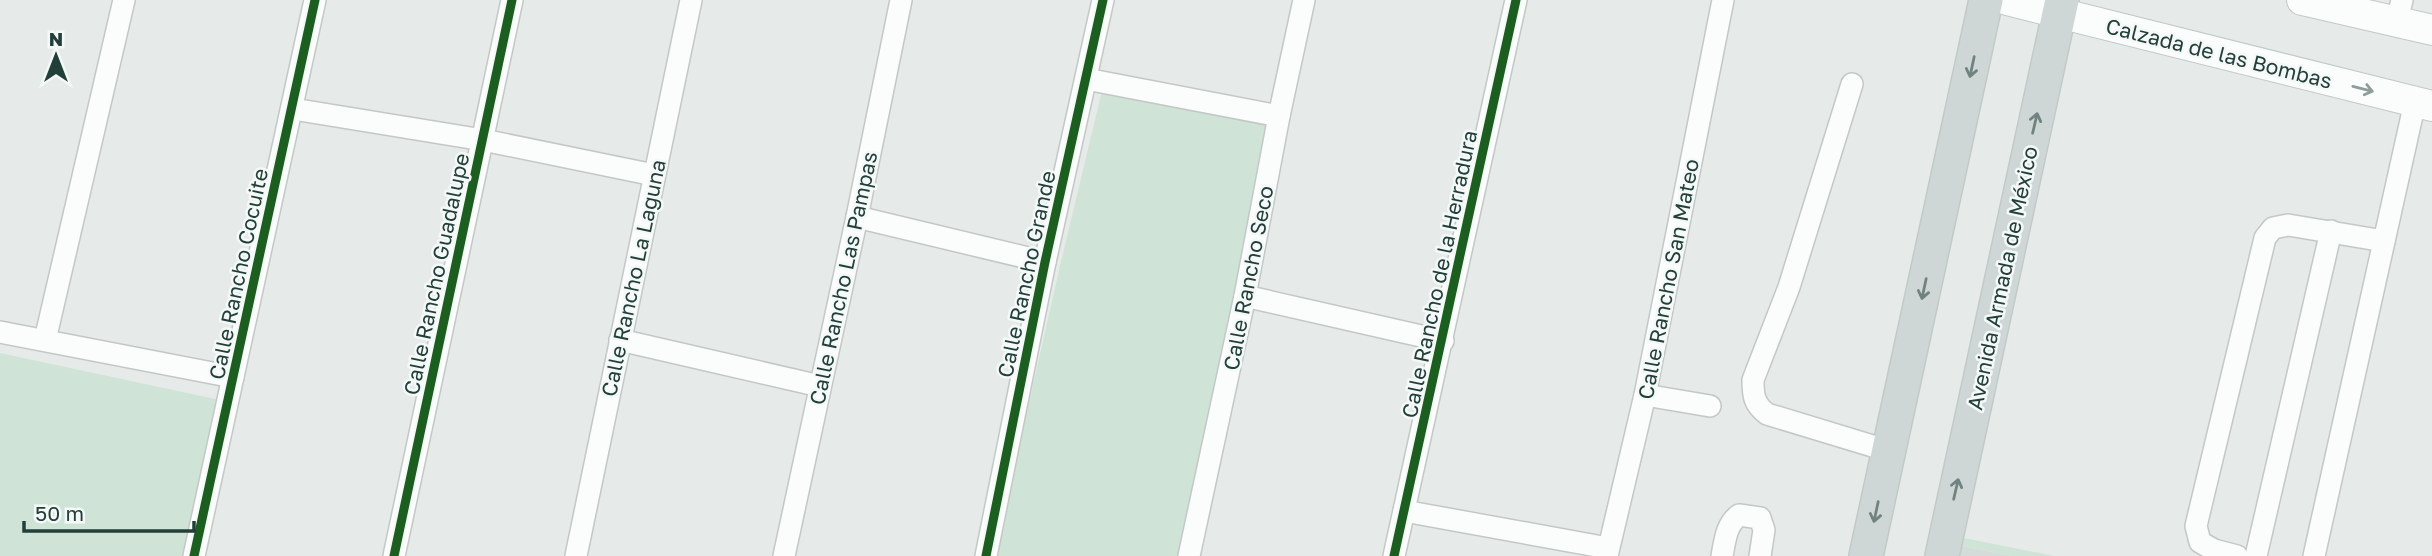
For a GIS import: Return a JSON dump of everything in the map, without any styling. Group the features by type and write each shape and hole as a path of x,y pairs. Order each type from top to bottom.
{"main road":[{"path":"1867,556 1986,0"},
{"name":"Calzada de las Bombas","path":"2007,0 2060,7 2423,104"},
{"path":"2302,0 2400,11 2432,30"},
{"name":"Avenida Armada de México","path":"1942,556 2060,7"}],"street":[{"path":"45,340 124,0"},
{"name":"Calle Rancho Cocuite","path":"194,556 315,0"},
{"name":"Calle Rancho Guadalupe","path":"394,556 512,0"},
{"name":"Calle Rancho La Laguna","path":"576,556 691,0"},
{"name":"Calle Rancho Las Pampas","path":"784,556 858,218 901,0"},
{"name":"Calle Rancho Grande","path":"986,556 1045,262 1103,0"},
{"name":"Calle Rancho Seco","path":"1189,556 1245,296 1304,0"},
{"name":"Calle Rancho de la Herradura","path":"1394,556 1516,0"},
{"name":"Calle Rancho San Mateo","path":"1608,552 1645,395 1723,0"},
{"path":"1086,79 1279,116"},
{"path":"1852,84 1788,287 1753,380 1753,394 1756,406 1767,414 1889,451"},
{"path":"2314,556 2384,241 2423,104"},
{"path":"293,108 483,140 654,175"},
{"path":"858,218 1045,262"},
{"path":"2237,556 2214,550 2200,542 2196,526 2265,239 2273,228 2288,225 2384,241"},
{"path":"2256,556 2331,231"},
{"path":"1245,296 1443,341"},
{"path":"0,332 233,377"},
{"path":"620,340 820,386"},
{"path":"1645,395 1710,406"},
{"path":"1405,511 1608,552"},
{"path":"1722,556 1726,532 1732,520 1739,514 1760,518 1764,530 1760,556"}],"shaded area":[{"path":"1962,546 2012,556 1960,556"}],"green space":[{"path":"1106,74 1275,109 1180,556 994,556 1060,266"},
{"path":"0,353 220,400 185,556 0,556"},
{"path":"1964,538 2054,556 2012,556 1962,546"}],"cycle path":[{"path":"194,556 315,0"},
{"path":"394,556 512,0"},
{"path":"986,556 1045,262 1103,0"},
{"path":"1394,556 1516,0"}]}
